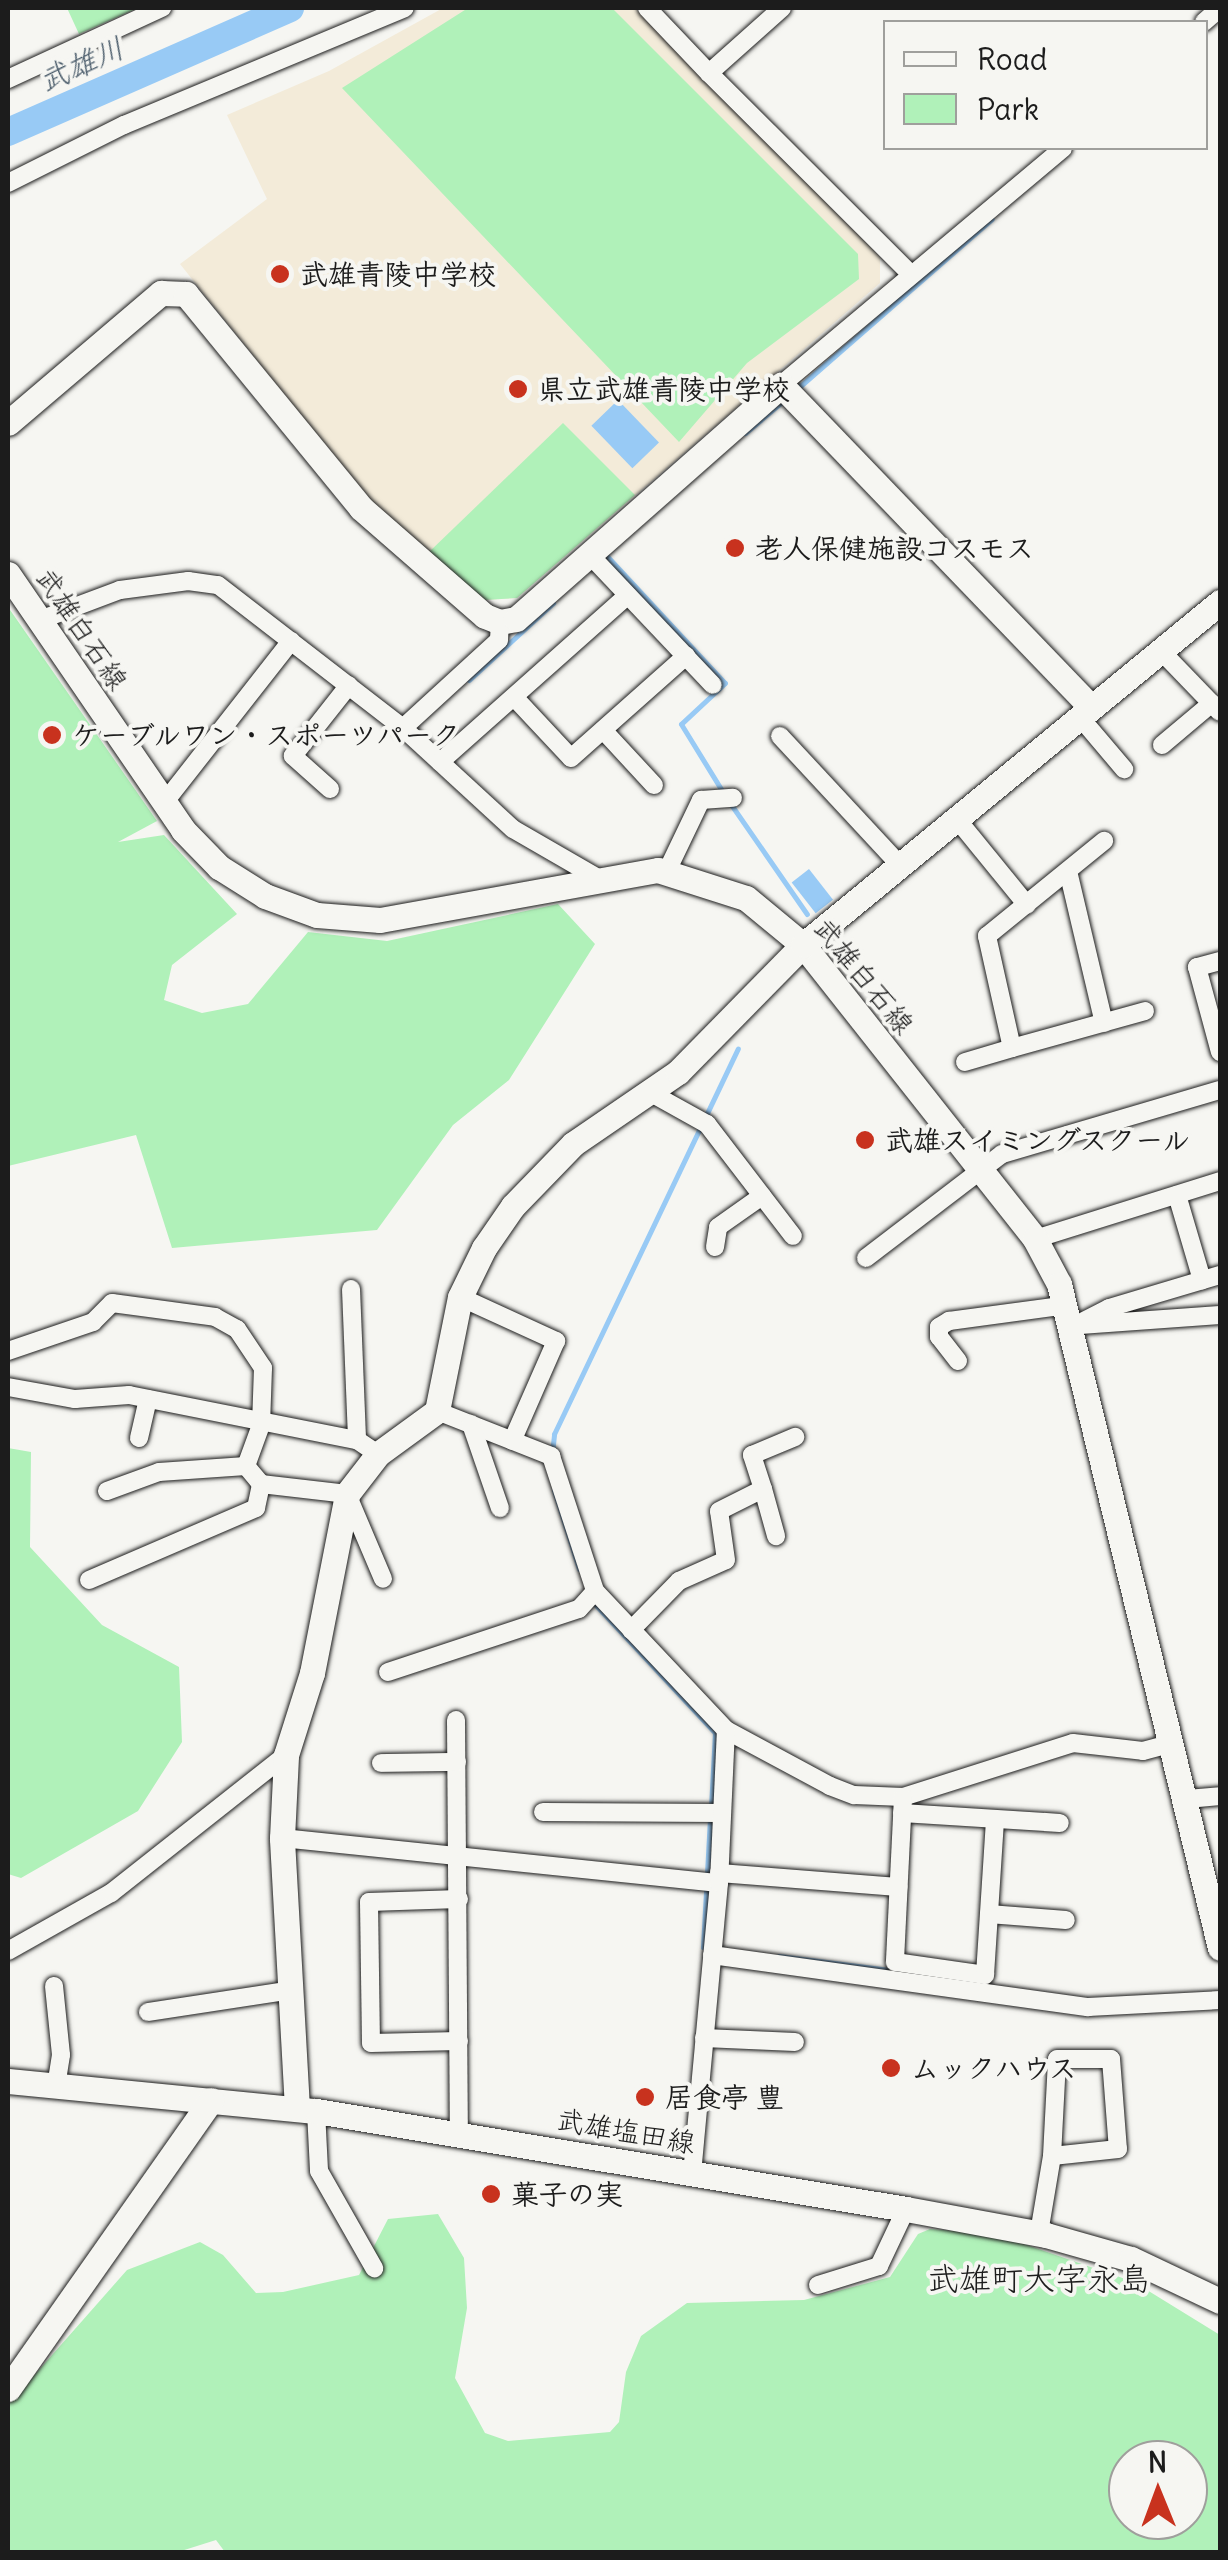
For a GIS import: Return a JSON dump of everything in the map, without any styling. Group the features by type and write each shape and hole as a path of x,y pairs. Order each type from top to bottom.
{"street":[{"path":"8,79 162,8"},
{"path":"8,183 124,125 404,8"},
{"path":"709,73 782,8"},
{"path":"654,10 709,73 909,272"},
{"path":"8,422 161,294 186,294 361,508 485,616 500,622 516,618 595,560 781,385 909,272 965,234 1061,150"},
{"path":"781,385 1085,711 1124,769"},
{"path":"595,560 714,685"},
{"name":"武雄白石線","path":"8,574 164,803 200,849 241,884 327,916 401,918 596,878 667,872 746,898 803,945 1035,1238 1071,1315 1220,1948"},
{"path":"40,620 120,590 188,580 218,584 404,728 513,829 596,878"},
{"path":"440,762 628,596"},
{"path":"438,1411 460,1297 513,1206 573,1144 651,1092 803,945 1220,602"},
{"path":"404,728 499,640 500,622"},
{"path":"164,803 291,640"},
{"path":"1162,652 1216,707 1162,745"},
{"path":"514,697 571,758 686,656"},
{"path":"330,789 293,756 349,685"},
{"path":"603,730 654,785"},
{"path":"780,736 900,864"},
{"path":"667,872 701,800 727,798"},
{"path":"956,818 1027,905"},
{"path":"1012,1048 988,936 1104,841"},
{"path":"1068,870 1104,1022"},
{"path":"1220,961 1196,967 1220,1052"},
{"path":"965,1062 1145,1011"},
{"path":"866,1258 1002,1154 1220,1090"},
{"path":"651,1092 704,1121 793,1236"},
{"path":"1035,1238 1220,1182"},
{"path":"1071,1315 1211,1278 1178,1195"},
{"path":"716,1247 718,1227 762,1196"},
{"path":"351,1289 368,1447 347,1494 312,1674 286,1755 282,1838 292,1990 306,2110 319,2171 374,2268"},
{"path":"460,1297 556,1341 512,1440"},
{"path":"8,1352 93,1322 112,1303 215,1317 238,1329 263,1368 260,1424 246,1466"},
{"path":"958,1361 939,1338 939,1327 949,1321 1071,1315 1220,1315"},
{"path":"8,1387 75,1400 148,1399 368,1447 438,1411 551,1456 595,1591 726,1730 854,1796 996,1819 1060,1823"},
{"path":"139,1438 148,1399"},
{"path":"471,1424 500,1508"},
{"path":"776,1536 752,1455 795,1437"},
{"path":"246,1466 261,1484 347,1494"},
{"path":"106,1491 160,1472 246,1466"},
{"path":"90,1580 256,1508 261,1484"},
{"path":"632,1630 679,1581 726,1560 719,1512 763,1489"},
{"path":"347,1494 383,1580"},
{"path":"388,1672 579,1609 595,1591"},
{"path":"456,1720 459,2132"},
{"path":"692,2173 719,1878 726,1730"},
{"path":"902,1805 1072,1743 1143,1751 1172,1743"},
{"path":"8,1950 111,1893 286,1755"},
{"path":"380,1762 457,1762"},
{"path":"1186,1799 1220,1796"},
{"path":"902,1805 895,1962 985,1976 996,1819"},
{"path":"542,1812 721,1813"},
{"path":"282,1838 459,1851 719,1878 898,1886"},
{"path":"459,1898 369,1902 371,2043 459,2041"},
{"path":"989,1914 1066,1920"},
{"path":"712,1955 1088,2006 1220,2000"},
{"path":"54,1986 61,2056 56,2086"},
{"path":"148,2012 292,1990"},
{"path":"704,2038 795,2042"},
{"path":"1039,2233 1052,2156 1056,2059 1111,2059 1118,2149 1052,2156"},
{"name":"武雄塩田線","path":"8,2081 306,2110 459,2132 1039,2233 1131,2260 1220,2301"},
{"path":"8,2389 211,2100"},
{"path":"818,2285 879,2266 906,2209"}],"shaded area":[{"name":"県立武雄青陵中学校","path":"443,8 635,8 880,257 880,283 517,598 484,600 369,501 180,264 267,199 227,115 329,71"}],"green space":[{"path":"67,8 138,8 79,34"},
{"path":"468,8 612,8 858,254 859,279 747,363 679,442 342,88"},
{"path":"563,423 635,495 517,598 484,600 428,553"},
{"path":"8,607 157,821 118,842 164,835 237,914 172,965 164,1000 202,1013 248,1004 308,932 387,941 558,904 595,944 509,1080 453,1125 377,1230 172,1248 136,1135 8,1166"},
{"path":"8,1448 31,1452 30,1547 102,1625 179,1667 182,1742 138,1811 21,1878 8,1874"},
{"path":"438,2214 464,2258 467,2308 455,2378 485,2433 508,2441 610,2432 619,2422 626,2372 641,2336 687,2303 804,2300 890,2277 918,2234 930,2229 995,2234 1134,2282 1220,2335 1220,2552 225,2552 216,2540 178,2552 8,2552 8,2405 127,2270 200,2242 223,2255 256,2293 283,2292 359,2275 388,2219"}],"water":[{"path":"618,400 659,442 632,468 591,426"},
{"path":"809,869 833,900 816,913 792,883"}],"waterway":[{"name":"武雄川","path":"8,132 290,8"},
{"path":"798,388 992,219"},
{"path":"745,433 784,400"},
{"path":"605,554 725,683 681,724 724,794"},
{"path":"469,680 553,603"},
{"path":"730,803 807,914"},
{"path":"552,1454 554,1434 738,1049"},
{"path":"554,1490 579,1569"},
{"path":"593,1602 715,1733 711,1808"},
{"path":"708,1948 703,1947 710,1819"},
{"path":"779,1956 897,1971"},
{"path":"923,1975 961,1981"}],"place":[{"name":"武雄青陵中学校","path":"280,274"},
{"name":"県立武雄青陵中学校","path":"518,389"},
{"name":"老人保健施設コスモス","path":"735,548"},
{"name":"ケーブルワン・スポーツパーク","path":"52,735"},
{"name":"武雄スイミングスクール","path":"865,1140"},
{"name":"ムックハウス","path":"891,2068"},
{"name":"居食亭 豊","path":"645,2097"},
{"name":"菓子の実","path":"491,2194"}],"district":[{"name":"武雄町大字永島","path":"1039,2279"}]}
